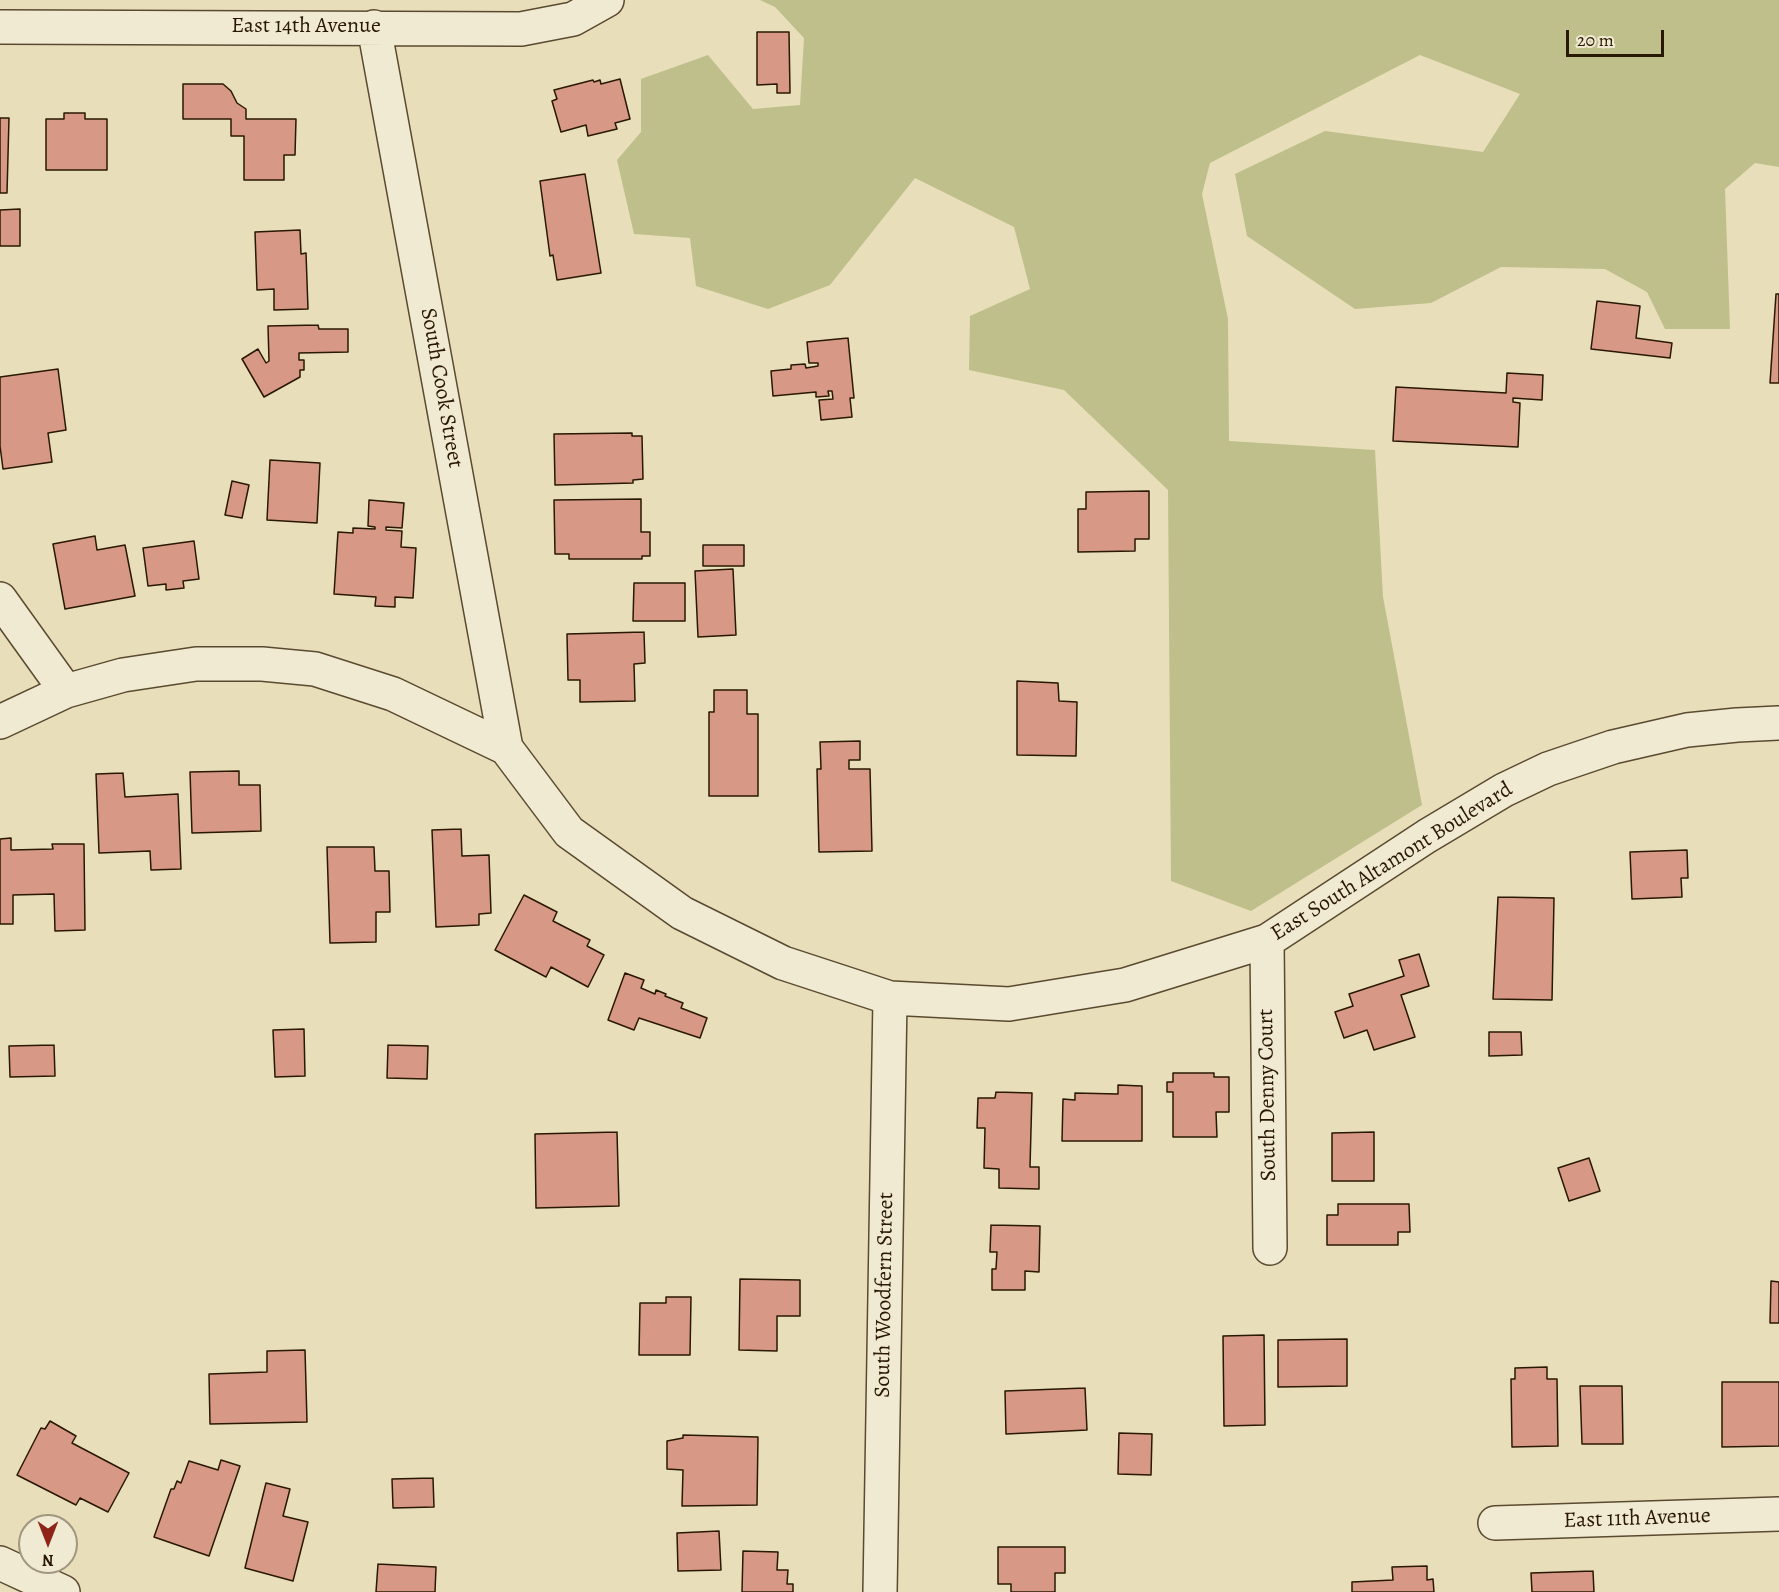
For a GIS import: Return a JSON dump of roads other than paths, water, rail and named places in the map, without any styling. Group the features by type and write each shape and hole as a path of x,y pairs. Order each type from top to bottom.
{"street":[{"name":"East 14th Avenue","path":"0,27 521,29 573,19 607,0"},
{"name":"South Cook Street","path":"374,27 506,748"},
{"path":"0,599 66,691"},
{"name":"East South Altamont Boulevard","path":"0,722 66,691 123,675 196,664 262,664 315,669 393,694 506,748 569,832 682,913 783,963 890,998 1009,1004 1125,985 1267,941 1427,836 1504,790 1548,769 1622,745 1687,730 1737,724 1779,723"},
{"name":"South Denny Court","path":"1267,941 1270,1248"},
{"name":"South Woodfern Street","path":"880,1592 890,998"},
{"name":"East 11th Avenue","path":"1495,1523 1779,1514"},
{"path":"0,1563 63,1592"}]}
